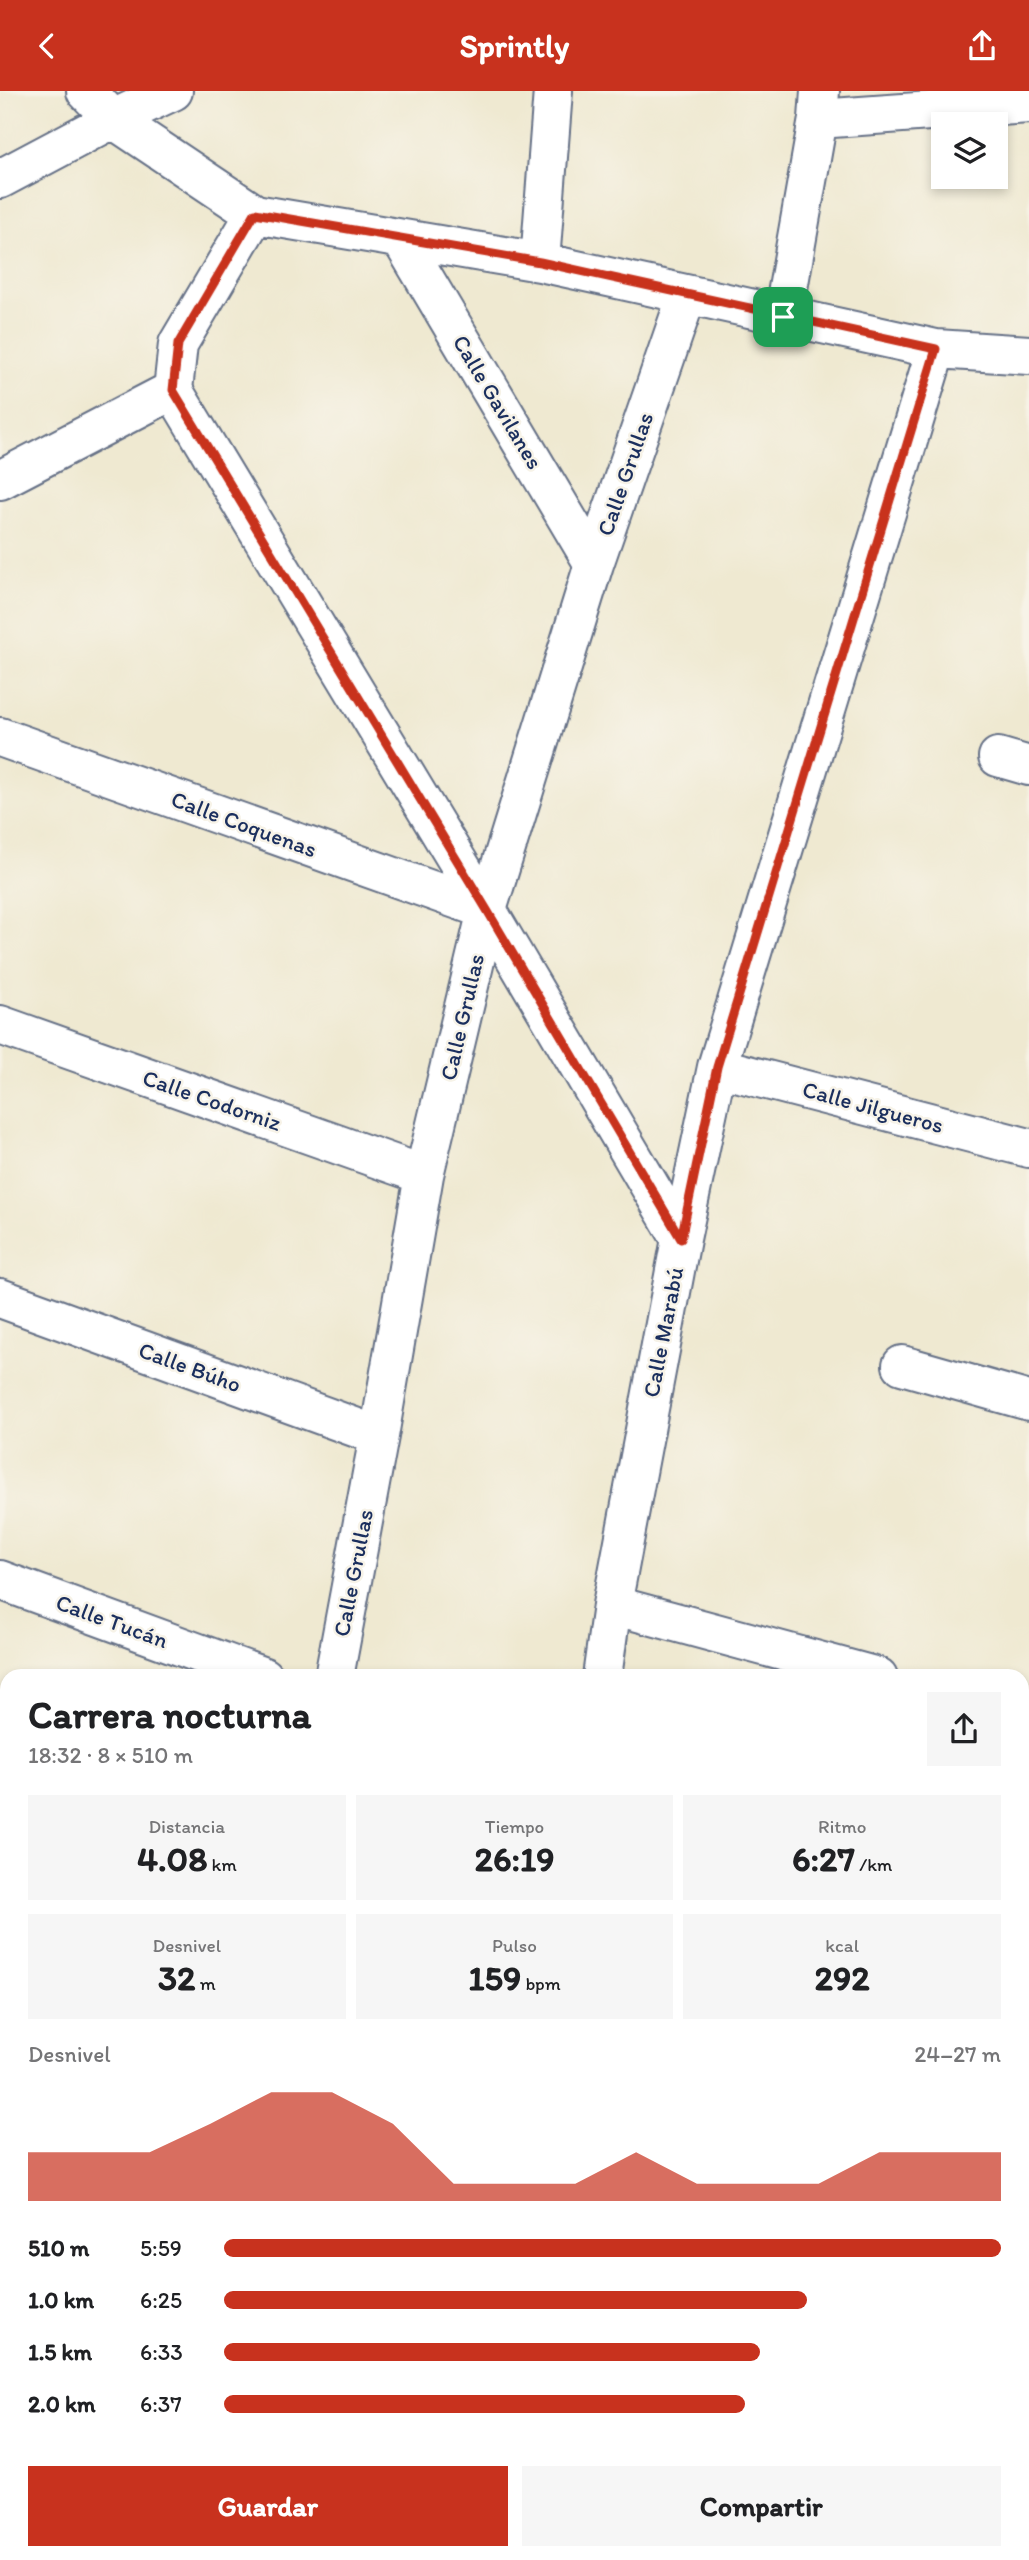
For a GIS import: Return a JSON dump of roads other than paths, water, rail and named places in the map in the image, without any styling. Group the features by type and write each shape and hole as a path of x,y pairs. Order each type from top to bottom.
{"street":[{"path":"86,91 113,119 255,213 540,262 936,349 1029,355"},
{"path":"0,179 113,119 173,91"},
{"path":"540,262 553,91"},
{"path":"783,317 819,105 1029,104"},
{"path":"255,213 178,344 173,390 487,910 681,1239"},
{"name":"Calle Gavilanes","path":"401,239 594,564"},
{"name":"Calle Grullas","path":"335,1669 424,1175 487,910 594,564 687,295"},
{"name":"Calle Marabú","path":"603,1669 612,1605 681,1239 717,1067 936,349"},
{"path":"0,480 173,390"},
{"name":"Calle Coquenas","path":"0,737 487,910"},
{"name":"Calle Codorniz","path":"0,1025 424,1175"},
{"name":"Calle Jilgueros","path":"717,1067 1028,1145"},
{"name":"Calle Búho","path":"0,1298 379,1436"},
{"path":"902,1365 1029,1401"},
{"name":"Calle Tucán","path":"0,1580 242,1669"},
{"path":"612,1605 848,1669"}]}
